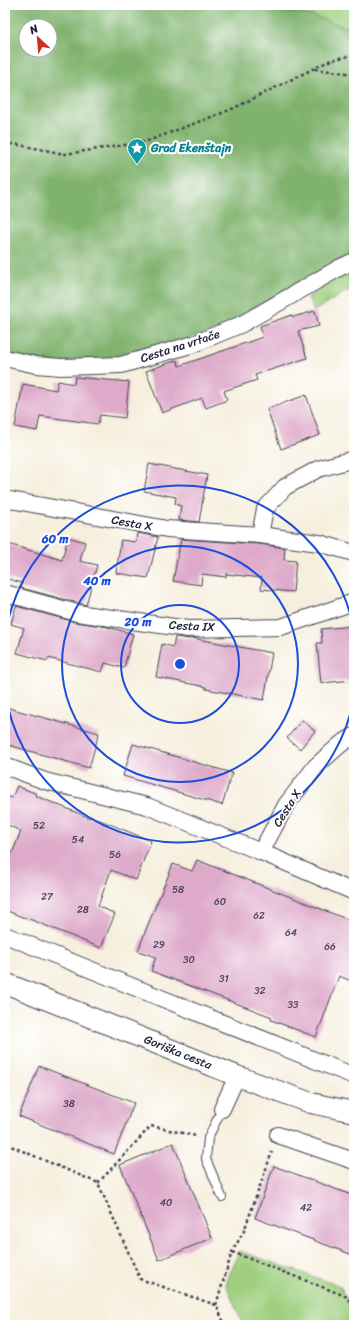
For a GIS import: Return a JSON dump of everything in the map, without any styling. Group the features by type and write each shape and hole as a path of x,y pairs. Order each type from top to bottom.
{"street":[{"name":"Cesta na vrtače","path":"5,358 36,365 61,367 121,365 194,344 242,324 354,261"},
{"path":"260,535 265,508 285,487 318,469 354,459"},
{"name":"Cesta X","path":"5,499 167,529 260,535 319,543 354,553"},
{"name":"Cesta IX","path":"5,593 77,613 188,628 281,627 354,602"},
{"name":"Cesta X","path":"261,852 286,805 316,766 341,744 354,736"},
{"path":"5,766 45,781 147,806 261,852 354,892"},
{"path":"5,934 354,1076"},
{"name":"Goriška cesta","path":"5,983 237,1076 312,1103 354,1112"},
{"path":"222,1109 237,1076"},
{"path":"278,1135 354,1161"}],"lane":[{"path":"222,1109 208,1138 206,1159 222,1198"}],"path":[{"path":"5,144 14,144 65,154 145,142 230,110 331,60 354,55"},
{"path":"314,68 354,74"},
{"path":"98,1183 151,1126 208,1138"},
{"path":"5,1132 6,1145 98,1183 140,1279 216,1305"},
{"path":"225,1325 216,1305 232,1252 244,1231 278,1135"},
{"path":"232,1252 348,1297 354,1310"}],"green space":[{"path":"5,5 238,5 314,16 342,26 354,27 354,256 230,326 114,362 48,363 5,355"},
{"path":"238,5 354,5 354,27 342,26 314,16"},
{"path":"354,270 354,287 314,311 308,297 326,285"},
{"path":"239,1251 340,1286 354,1315 354,1325 243,1325 226,1284"}],"building":[{"path":"315,311 319,326 298,331 307,358 255,375 257,380 224,391 227,400 206,408 202,398 162,413 146,371 177,360 179,366 263,337 260,326 292,315 293,317"},
{"path":"75,377 129,382 125,418 100,415 98,424 40,416 37,431 15,427 23,384 56,390 58,381 74,384"},
{"path":"306,395 320,435 281,449 267,409"},
{"path":"149,464 207,475 199,522 179,520 181,506 175,504 176,497 144,491"},
{"path":"137,533 158,537 148,578 116,573 121,540 136,542"},
{"path":"68,537 85,542 80,561 97,565 86,605 21,588 22,583 5,578 5,543 62,560"},
{"path":"181,539 259,544 285,548 284,560 296,561 293,592 261,589 262,578 226,574 226,577 202,574 201,585 173,581"},
{"path":"16,606 75,622 108,627 133,634 124,668 105,663 102,672 48,658 47,661 17,653 24,628 11,624"},
{"path":"353,626 354,680 321,683 317,643 322,643 321,629"},
{"path":"175,637 192,638 272,653 264,700 206,689 206,687 156,677 162,644 173,647"},
{"path":"5,707 99,733 89,768 5,744"},
{"path":"302,720 315,731 300,749 287,738"},
{"path":"133,744 232,773 222,805 123,776"},
{"path":"17,786 37,794 36,796 151,841 136,880 111,870 98,906 115,914 101,948 5,910 5,871 21,831 5,824 5,795 12,798"},
{"path":"197,860 354,922 354,982 339,976 316,1037 271,1020 272,1017 151,971 156,957 138,951 173,864 192,871"},
{"path":"39,1066 134,1103 114,1154 19,1116"},
{"path":"173,1143 212,1238 159,1260 120,1165"},
{"path":"274,1166 354,1196 354,1244 350,1254 255,1218"}],"place":[{"name":"Grad Ekenštajn","path":"137,165"}]}
